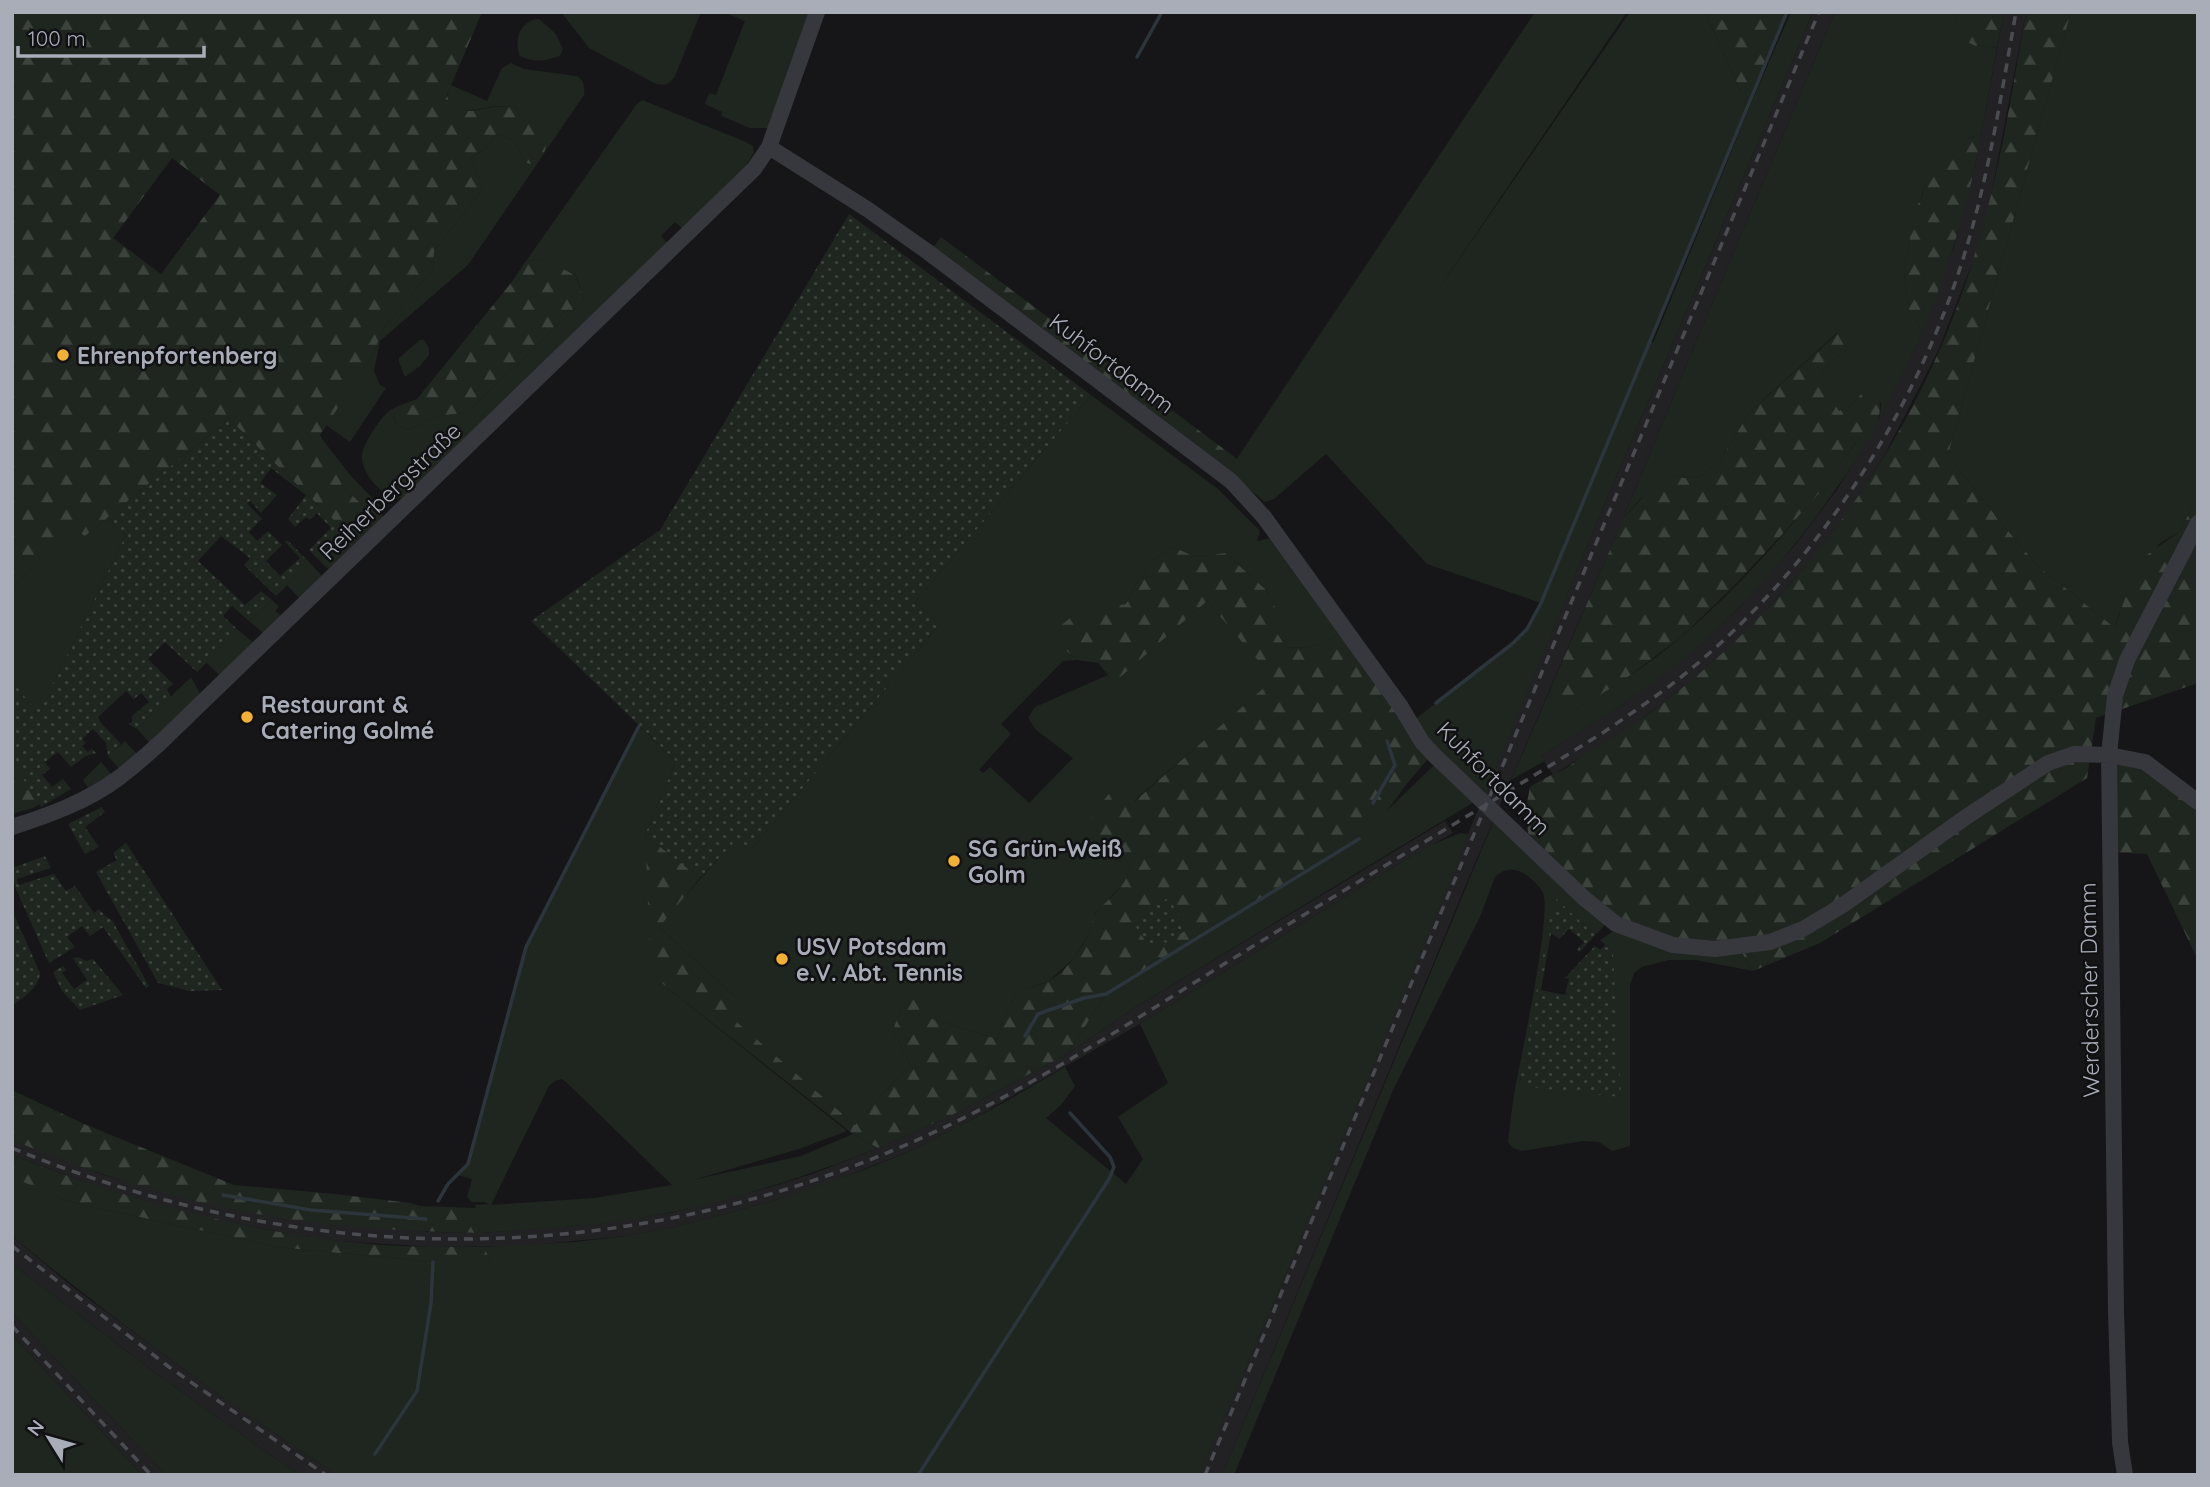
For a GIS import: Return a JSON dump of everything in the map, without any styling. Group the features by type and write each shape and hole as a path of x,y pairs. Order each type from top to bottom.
{"street":[{"name":"Reiherbergstraße","path":"12,827 74,805 94,794 162,743 754,169 769,147 817,12"},
{"name":"Kuhfortdamm","path":"769,147 918,245 1231,481 1268,523 1401,708 1422,742 1585,899 1609,919 1625,928 1673,945 1699,949 1770,942 1803,929 1843,905 1966,817 2048,763 2074,754 2109,755 2145,762 2198,802"},
{"name":"Werderscher Damm","path":"2125,1475 2120,1442 2116,1311 2109,755 2112,712 2120,678 2198,523"}],"shaded area":[{"path":"1813,12 1835,12 1623,519 1467,882 1222,1475 1198,1475 1276,1298 1589,541"},
{"path":"2004,12 2026,12 1989,206 1976,253 1938,351 1885,454 1854,504 1812,559 1751,627 1673,696 1553,775 1541,756 1659,678 1736,611 1795,545 1836,491 1866,443 1918,342 1954,246 1975,167"},
{"path":"1445,821 1453,833 1140,1024 958,1127 913,1150 818,1187 675,1227 624,1236 523,1246 431,1247 340,1241 196,1216 99,1187 12,1155 12,1140 104,1175 200,1202 243,1211 342,1224 431,1232 480,1233 574,1226 671,1213 815,1173 952,1115 1067,1054 1134,1008"},
{"path":"12,1236 74,1288 174,1362 337,1475 299,1475 162,1378 12,1264"},
{"path":"12,1313 166,1475 142,1475 12,1335"}],"green space":[{"path":"12,12 482,12 447,95 452,106 461,111 473,111 500,106 529,114 541,129 545,150 535,162 524,162 516,142 497,134 488,146 471,158 483,188 434,252 433,269 382,330 374,353 320,435 343,486 366,509 344,530 229,419 85,536 66,524 12,591","holes":["172,158 220,195 161,274 113,238"]},
{"path":"561,12 701,12 675,76 669,83 662,85 589,48"},
{"path":"723,12 812,12 769,128 750,128 721,116 722,112 705,104 709,93 716,95 745,21"},
{"path":"1535,12 1627,12 1435,294 1630,12 1705,12 1747,105 1651,341 1653,343 1791,12 1813,12 1589,541 1486,793 1438,752 1414,720 1512,644 1527,629 1541,603 1427,564 1326,454 1274,499 1265,502 1228,472"},
{"path":"1705,12 1787,12 1747,105"},
{"path":"1835,12 1952,12 1967,41 1975,46 1997,48 1981,135 1967,138 1925,183 1910,239 1904,271 1909,315 1916,321 1922,333 1880,418 1881,403 1862,393 1850,406 1839,411 1820,390 1820,376 1835,358 1851,347 1837,333 1749,413 1721,459 1701,476 1684,478 1671,474 1640,499 1623,519 1701,330"},
{"path":"1952,12 2004,12 1997,48 1975,46 1966,41"},
{"path":"2026,12 2071,12 1948,455 2038,566 2115,628 2137,562 2180,531 2198,495 2198,683 2096,718 2087,778 1820,943 1753,971 1735,941 1679,941 1621,921 1599,903 1528,833 1526,808 1530,787 1564,769 1643,718 1726,650 1819,550 1859,495 1896,437 1927,377 1954,314 1976,250 1992,191"},
{"path":"2071,12 2198,12 2198,495 2180,531 2159,544 2119,614 2115,628 2038,566 1948,455"},
{"path":"539,19 556,34 563,49 560,56 530,60 520,56 517,44 520,32 527,23"},
{"path":"511,63 524,69 577,76 584,84 584,95 468,265 380,341 374,371 380,385 386,388 350,442 326,425 374,353 382,330 433,269 434,252 483,188 471,158 488,146 497,134 516,142 524,162 530,164 518,108 500,106 454,110 449,106 447,98 451,85 487,101 502,68"},
{"path":"642,100 746,142 753,146 754,152 746,166 682,228 675,222 661,236 667,243 404,498 397,498 382,491 369,478 362,455 368,439 390,410 398,406 393,417 398,425 410,430 437,417 466,413 584,300 576,275 541,260 526,261"},
{"path":"1981,135 1957,236 1922,333 1916,321 1909,316 1904,271 1910,239 1907,227 1922,196 1925,183 1943,155 1953,145"},
{"path":"849,214 1091,395 915,602 940,624 750,851 737,839 700,878 645,835 676,761 531,621 660,530"},
{"path":"941,237 1237,459 1228,472 931,251"},
{"path":"541,260 576,276 584,300 466,413 437,417 410,430 398,425 393,416 398,406 417,399 526,261"},
{"path":"1850,332 1857,337 1851,347 1835,358 1820,376 1820,389 1828,390 1837,397 1835,405 1839,411 1850,406 1862,393 1876,393 1879,417 1859,455 1856,442 1821,491 1779,538 1681,637 1621,682 1575,710 1560,710 1551,702 1550,690 1623,519 1658,480 1671,474 1684,478 1701,476 1721,459 1749,413 1837,334"},
{"path":"420,340 424,340 429,348 429,355 405,377 399,358"},
{"path":"1091,395 1218,489 1260,531 1257,541 1272,538 1343,631 1316,645 1286,647 1275,630 1275,607 1265,589 1225,553 1196,557 1173,547 1154,560 1138,581 1126,604 1105,610 1060,646 1078,660 1063,661 1001,724 1011,734 979,770 983,773 990,767 1029,803 1073,758 1036,730 1028,718 1035,707 1108,675 1110,685 1207,601 1275,679 1134,801 1117,854 1130,863 1129,873 1122,885 1095,913 1089,934 1074,958 1049,981 1018,992 1006,1013 997,1039 932,1019 907,993 893,1030 910,1064 855,1125 729,1016 740,1001 658,926 737,838 750,851 940,624 915,602"},
{"path":"229,419 344,530 316,557 309,550 331,528 317,513 310,520 306,517 295,527 288,519 306,495 271,468 260,483 277,495 261,513 250,501 247,503 262,519 249,532 257,541 268,531 282,545 266,561 280,576 300,558 285,542 287,540 310,563 276,596 244,565 250,558 221,536 198,561 245,605 261,591 272,600 249,621 232,606 223,616 239,631 197,672 165,642 148,659 173,684 167,689 171,697 137,729 128,724 132,722 132,716 149,702 141,693 134,699 126,691 98,717 121,744 108,756 106,743 93,729 82,739 86,743 82,746 88,752 92,749 96,753 86,756 71,767 58,752 45,762 50,769 42,775 52,787 63,779 71,789 41,807 12,761 12,681 33,707 54,682 126,535 107,518"},
{"path":"319,435 351,476 378,504 383,516 329,570 316,557 366,509 343,486"},
{"path":"1857,441 1859,455 1816,517 1768,576 1715,631 1657,680 1541,756 1545,761 1511,780 1550,690 1551,702 1575,710 1669,647 1729,592 1775,544"},
{"path":"107,518 126,535 54,682 33,708 12,681 12,591 66,523 85,536"},
{"path":"1173,547 1196,557 1225,553 1265,589 1275,607 1275,630 1286,647 1316,645 1343,631 1428,756 1382,818 1359,839 1106,994 1067,1054 952,1115 878,1148 853,1134 659,981 650,950 645,835 700,878 659,927 741,1002 730,1016 855,1125 910,1064 893,1030 907,992 932,1019 997,1039 1006,1013 1018,992 1049,981 1066,967 1088,936 1095,913 1126,878 1130,863 1098,842 1088,825 1097,808 1118,783 1135,801 1274,679 1207,601 1110,686 1108,675 1098,663 1078,660 1060,646 1058,628 1075,614 1126,604 1138,581 1154,560"},
{"path":"310,563 323,577 300,599 287,585"},
{"path":"272,600 279,607 275,611 282,616 264,634 249,621"},
{"path":"239,631 254,643 220,676 206,662"},
{"path":"191,677 201,695 150,743 137,729"},
{"path":"639,726 676,761 645,835 659,981 847,1131 799,1149 693,1180 801,1156 853,1134 878,1148 777,1184 673,1212 601,1223 480,1233 475,1205 489,1204 472,1202 467,1197 472,1179 457,1175 468,1164 526,947","holes":["562,1079 672,1185 595,1198 491,1205 549,1086"]},
{"path":"125,741 137,754 119,769 108,756"},
{"path":"2109,755 2134,758 2198,802 2198,960 2147,854 2110,852"},
{"path":"12,761 40,804 12,814"},
{"path":"101,762 112,775 89,789 83,780"},
{"path":"1434,765 1474,802 1134,1008 1067,1054 1106,994 1358,839"},
{"path":"102,807 105,812 85,827 99,847 85,854 68,824"},
{"path":"1494,820 1604,922 1604,926 1595,935 1555,898 1519,1086 1613,952 1600,940 1615,930 1742,953 1753,971 1696,960 1669,960 1642,967 1634,973 1630,985 1630,1146 1612,1151 1599,1142 1583,1141 1522,1151 1513,1148 1508,1142 1511,1115 1540,955 1545,906 1541,890 1522,872 1509,870 1495,877 1480,917 1394,1088 1234,1475 1222,1475"},
{"path":"1460,833 1468,834 1456,867 1199,1475 337,1475 172,1360 12,1236 12,1177 15,1177 67,1201 277,1247 433,1262 491,1262 484,1247 575,1242 624,1236 675,1227 770,1202 913,1150 1065,1067 1075,1086 1061,1105 1046,1118 1126,1184 1143,1159 1118,1117 1168,1083 1140,1024 1400,863 1431,845"},
{"path":"126,843 222,990 190,991 158,983 96,872 117,860 113,853"},
{"path":"45,856 51,868 17,879 18,885 54,874 66,891 75,886 94,913 99,909 112,920 149,986 146,988 103,927 90,936 82,926 67,937 75,947 49,963 15,887 12,868"},
{"path":"1554,897 1595,935 1580,952 1577,950 1584,942 1569,929 1559,939 1551,933 1541,990 1565,995 1569,979 1565,978 1595,946 1600,950 1605,945 1613,952 1621,1097 1519,1086"},
{"path":"1168,898 1188,929 1152,951 1132,921"},
{"path":"12,910 40,973 34,988 12,1006"},
{"path":"73,958 86,961 93,959 123,995 80,1010 62,991 53,972 63,966 66,970 62,973 74,989 87,980"},
{"path":"12,1090 84,1124 234,1185 335,1194 420,1206 476,1208 480,1233 374,1228 268,1216 199,1202 128,1182 12,1140"},
{"path":"12,1155 148,1201 241,1225 383,1245 484,1247 491,1262 433,1262 277,1247 67,1201 12,1177"},
{"path":"12,1264 162,1378 299,1475 166,1475 12,1313"},
{"path":"12,1335 142,1475 12,1475"}],"waterway":[{"path":"1137,57 1162,12"},
{"path":"1436,703 1512,644 1527,629 1541,603 1787,12"},
{"path":"438,1201 448,1184 468,1164 526,947 639,726"},
{"path":"1373,803 1395,765 1387,741"},
{"path":"1025,1036 1038,1014 1084,998 1106,994 1359,839"},
{"path":"918,1475 1109,1179 1114,1167 1110,1157 1070,1113"},
{"path":"223,1195 311,1210 426,1219"},
{"path":"375,1454 417,1391 431,1303 433,1262"}],"railway":[{"path":"1205,1475 1819,12"},
{"path":"12,1148 123,1188 235,1216 347,1233 460,1239 573,1233 686,1215 798,1186 908,1144 1042,1076 1604,732 1698,663 1744,621 1787,575 1862,474 1923,363 1947,305 1967,246 1982,188 2016,12"},
{"path":"12,1246 169,1367 326,1475"},
{"path":"12,1326 151,1475"}],"place":[{"name":"Ehrenpfortenberg","path":"63,355"},
{"name":"Restaurant & Catering Golmé","path":"247,717"},
{"name":"SG Grün-Weiß Golm","path":"954,861"},
{"name":"USV Potsdam e.V. Abt. Tennis","path":"782,959"}]}
